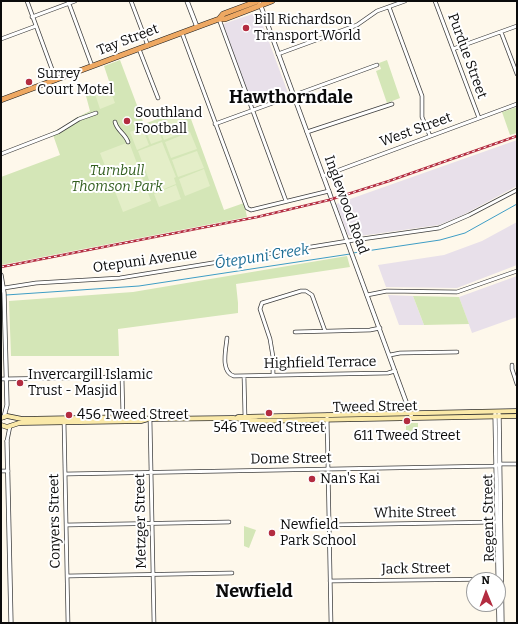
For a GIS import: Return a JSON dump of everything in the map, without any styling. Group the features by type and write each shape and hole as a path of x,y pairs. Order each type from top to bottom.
{"highway":[{"name":"Tay Street","path":"1,100 225,18 259,2 272,1"}],"main road":[{"name":"Tweed Street","path":"497,414 517,411"},
{"name":"Tweed Street","path":"10,417 22,419 123,419 141,421 150,419 497,414 517,416"},
{"path":"3,417 10,417 13,421 10,426 3,425 1,421 3,417"},
{"name":"Tweed Street","path":"10,426 19,423 64,420"}],"street":[{"path":"27,1 56,80"},
{"path":"32,17 68,2 74,1"},
{"path":"132,1 148,46"},
{"path":"187,1 197,27"},
{"path":"278,54 357,25 374,13 405,1"},
{"name":"Purdue Street","path":"435,1 479,118"},
{"path":"68,2 92,66"},
{"name":"Inglewood Road","path":"259,2 412,416"},
{"path":"389,7 422,96 422,117 430,136"},
{"path":"219,19 286,201"},
{"path":"1,39 36,26"},
{"path":"453,49 517,26"},
{"path":"501,32 517,74"},
{"path":"182,33 246,207 250,210 329,191"},
{"path":"139,49 158,98"},
{"path":"216,124 377,65"},
{"path":"307,132 392,104"},
{"name":"West Street","path":"323,176 517,104"},
{"path":"1,154 58,132 77,120 96,113"},
{"path":"115,122 117,127 125,134 128,142"},
{"name":"Otepuni Avenue","path":"4,288 33,284 120,278 348,241 439,228 469,215 517,190"},
{"path":"367,295 387,292 457,292 517,271"},
{"path":"1,275 5,298 7,405 10,417"},
{"path":"273,375 273,357 270,339 260,309 262,303 302,291 310,292 325,331"},
{"path":"295,332 370,330 380,328"},
{"name":"Highfield Terrace","path":"227,338 227,371 234,376 388,373 396,371"},
{"path":"390,355 400,353 457,352"},
{"path":"512,365 517,384"},
{"name":"Highfield Terrace","path":"244,376 245,418"},
{"path":"1,379 122,377 123,419"},
{"path":"3,417 7,405"},
{"name":"Regent Street","path":"497,414 500,572"},
{"path":"327,417 331,623"},
{"name":"Metzger Street","path":"150,419 154,623"},
{"name":"Conyers Street","path":"64,420 68,623"},
{"path":"3,425 7,439 11,623"},
{"path":"7,439 10,426"},
{"name":"Dome Street","path":"66,474 517,464"},
{"path":"1,471 8,471"},
{"path":"66,525 229,522"},
{"name":"White Street","path":"329,525 499,522"},
{"path":"67,576 232,574"},
{"name":"Jack Street","path":"330,582 466,579"},
{"name":"Regent Street","path":"501,612 501,623"}],"shaded area":[{"path":"258,12 288,93 253,106 223,24"},
{"path":"517,140 517,186 463,215 439,225 353,237 348,235 336,204"},
{"path":"517,222 517,265 457,288 386,287 378,265 444,255 482,241"},
{"path":"517,276 517,317 472,333 459,297"},
{"path":"388,295 413,296 424,325 399,325"}],"green space":[{"name":"Turnbull Thomson Park","path":"120,60 144,124 187,108 224,210 244,203 247,217 1,265 1,177 60,155 52,132 62,128 76,118 90,111 86,96 111,87 104,66"},
{"path":"387,60 400,98 387,103 376,71 381,69 379,63"},
{"path":"110,89 115,103 100,109 95,94"},
{"path":"517,107 517,133 510,135 502,112"},
{"path":"183,113 189,130 164,140 158,123"},
{"path":"156,122 162,140 151,144 144,126"},
{"path":"142,127 149,145 137,150 130,132"},
{"path":"190,132 197,149 171,158 165,142"},
{"path":"129,142 151,201 123,212 100,153"},
{"path":"162,142 176,177 174,178 176,184 154,193 138,151"},
{"path":"197,151 204,168 178,177 172,160"},
{"path":"204,169 210,186 185,196 179,179"},
{"path":"176,185 181,199 159,207 154,194"},
{"path":"347,256 350,267 236,284 238,313 118,329 119,356 11,356 9,301 133,292"},
{"path":"413,296 459,297 469,324 424,325"},
{"path":"406,423 418,423 418,439 406,440"},
{"path":"244,526 256,530 249,548 244,546"}],"waterway":[{"name":"Ōtepuni Creek","path":"353,253 440,240 465,233 517,204"},
{"name":"Ōtepuni Creek","path":"6,295 139,286 350,254"}],"railway":[{"path":"1,267 257,217 329,200 389,181 517,136"}],"place":[{"name":"Bill Richardson Transport World","path":"246,28"},
{"name":"Surrey Court Motel","path":"29,82"},
{"name":"Southland Football","path":"127,121"},
{"name":"Invercargill Islamic Trust - Masjid","path":"20,383"},
{"name":"546 Tweed Street","path":"269,413"},
{"name":"456 Tweed Street","path":"69,415"},
{"name":"611 Tweed Street","path":"407,421"},
{"name":"Nan's Kai","path":"312,479"},
{"name":"Newfield Park School","path":"272,533"}],"district":[{"name":"Hawthorndale","path":"291,98"},
{"name":"Newfield","path":"254,592"}]}
